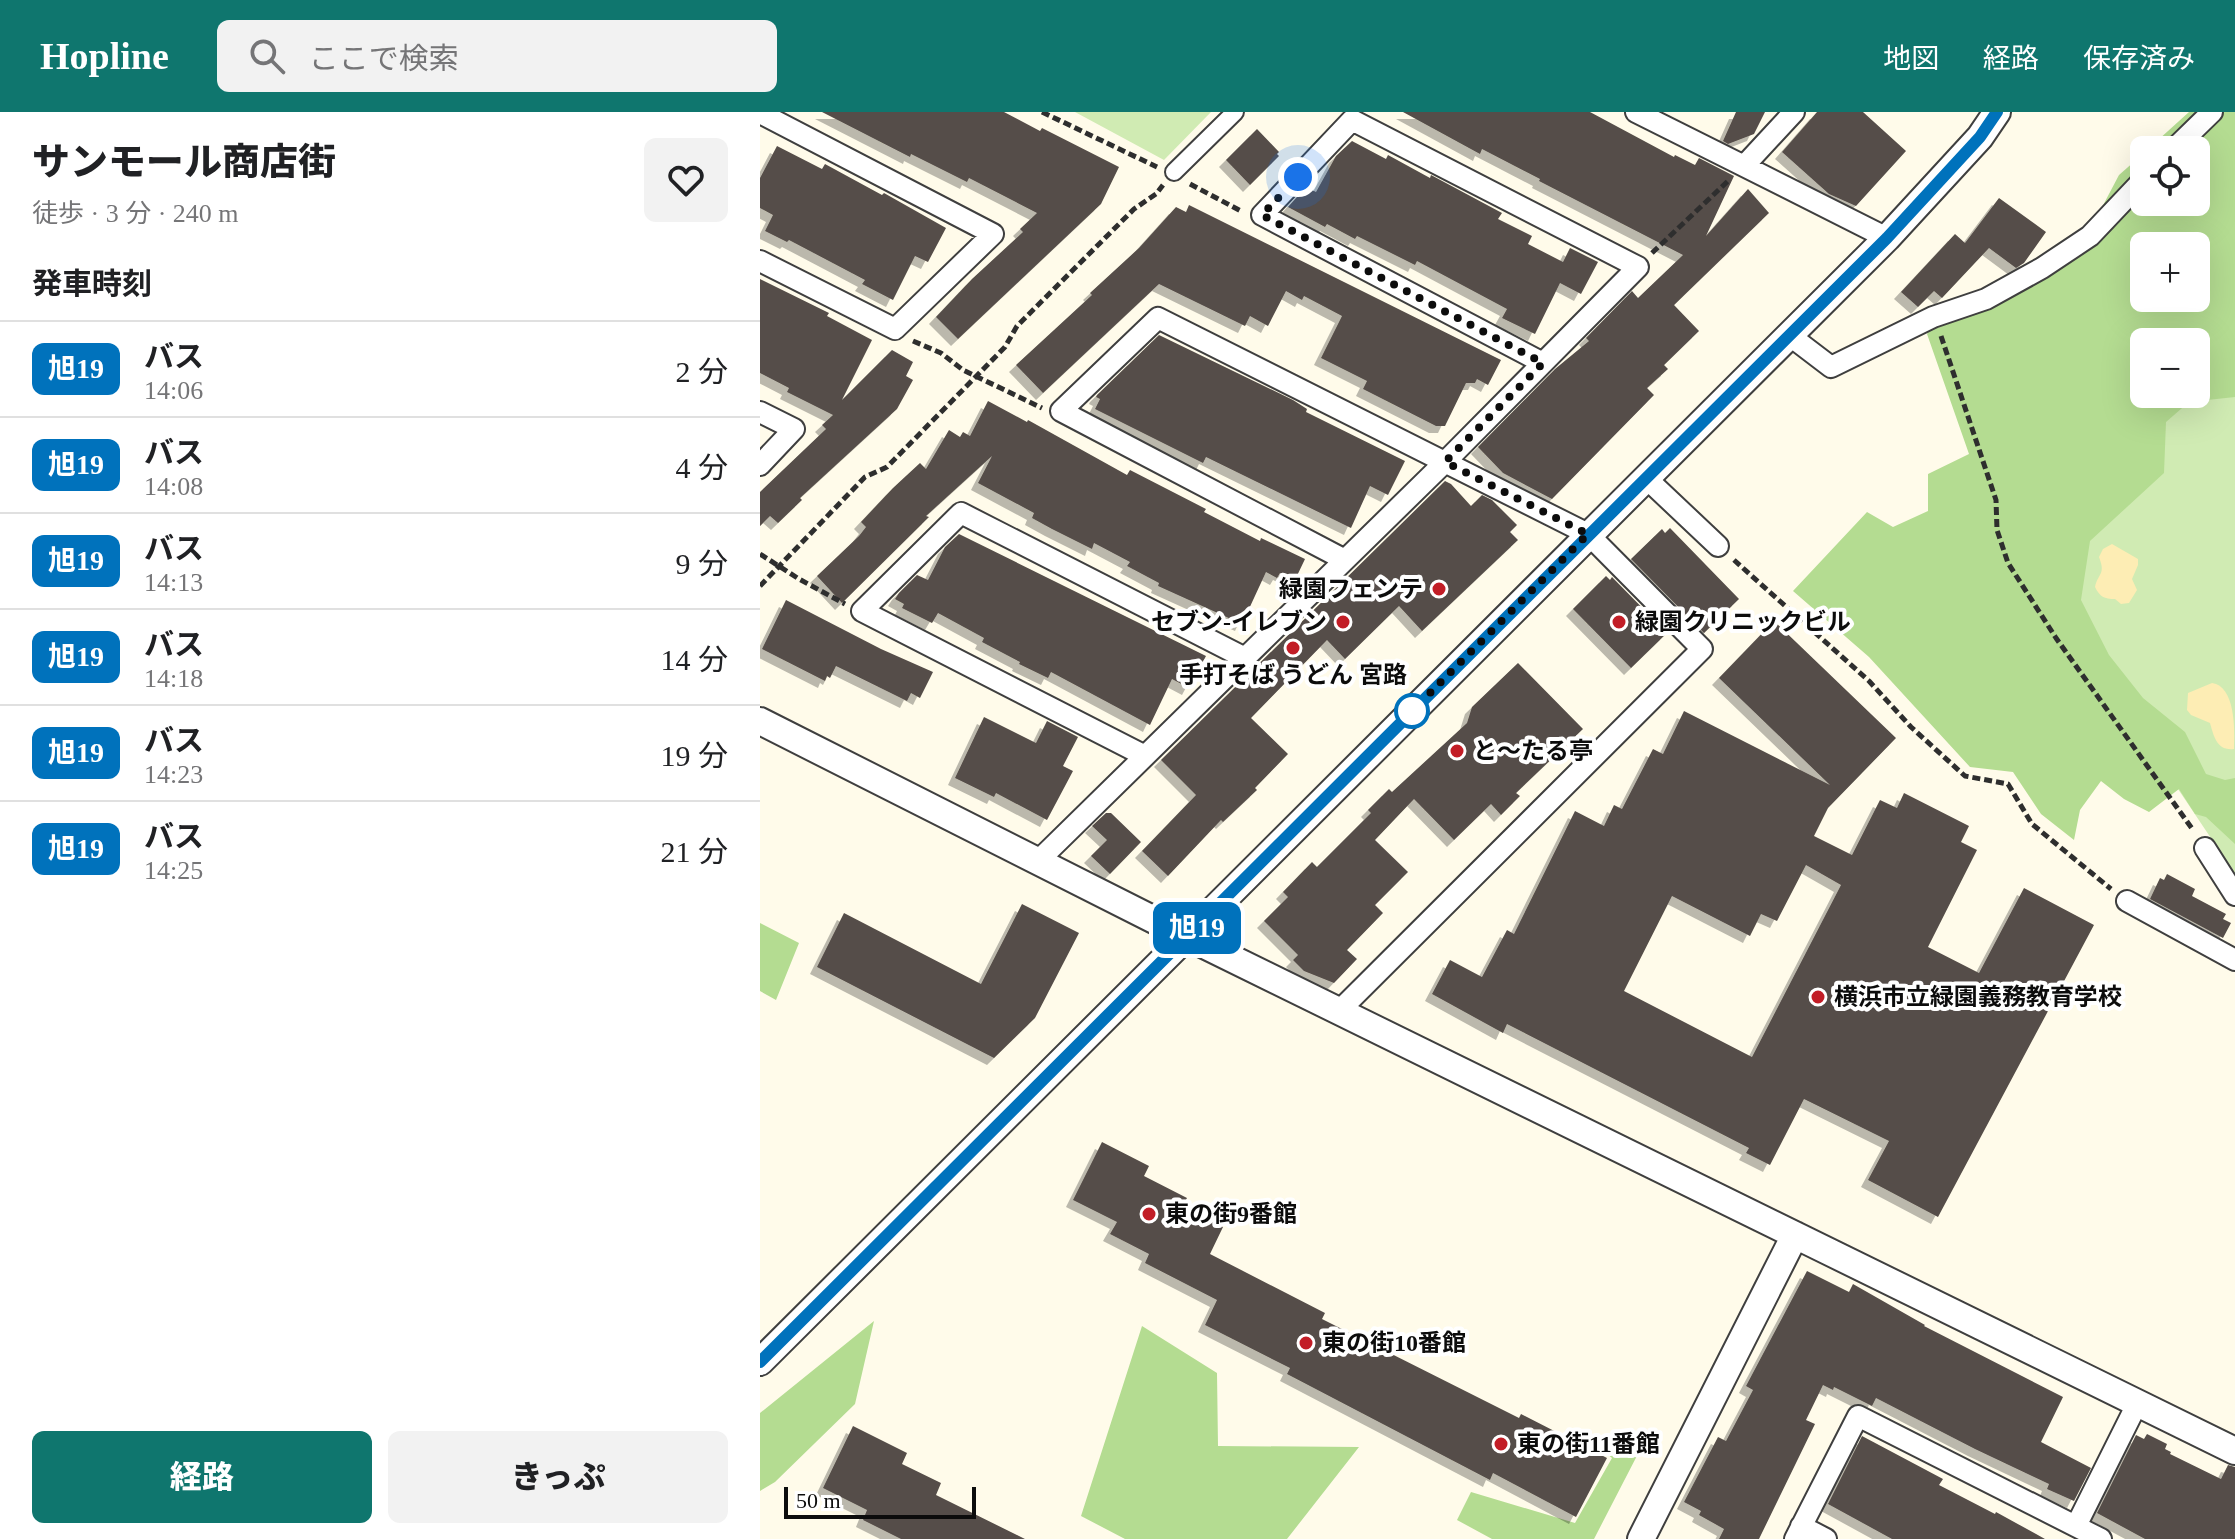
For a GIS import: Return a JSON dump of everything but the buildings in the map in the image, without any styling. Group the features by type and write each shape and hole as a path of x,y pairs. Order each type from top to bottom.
{"street":[{"path":"1174,172 1235,112"},
{"path":"1636,112 1887,238"},
{"path":"1744,166 1794,112"},
{"path":"760,1362 1887,238 1980,137 1997,112"},
{"path":"2187,136 2212,112"},
{"path":"760,113 993,234 895,329 760,261"},
{"path":"1038,861 1445,462 1543,363 1638,267 1352,120 1262,215 1543,363"},
{"path":"1789,335 1831,367 1933,317 1986,299 2042,268 2090,236 2130,194"},
{"path":"1339,1011 1702,649 1588,534 1158,318 1061,411 1345,560"},
{"path":"760,412 794,429 760,465"},
{"path":"1646,478 1725,552"},
{"path":"1145,756 862,611 961,513 1245,658"},
{"path":"760,721 1188,937 2235,1451"},
{"path":"2205,848 2235,895"},
{"path":"2127,901 2235,960"},
{"path":"1641,1539 1795,1235"},
{"path":"2076,1526 2138,1402"},
{"path":"1826,1539 1798,1533 1858,1416 2101,1539"}],"path":[{"path":"1042,112 1152,165 1174,172 1187,183 1242,212 1262,215"},
{"path":"1638,267 1744,166"},
{"path":"760,586 865,477 887,467 1005,347 1017,326 1134,209 1156,194 1174,172"},
{"path":"1933,317 1996,500 1997,530 2008,563 2056,638 2205,848"},
{"path":"909,339 1034,404"},
{"path":"1725,552 1869,681 1911,727 1965,776 2008,784 2032,824 2127,901"},
{"path":"760,554 842,603"}],"green space":[{"path":"1075,112 1211,112 1164,160"},
{"path":"2189,112 2235,112 2235,397 2210,400 2210,328 2130,328 2130,408 2182,408 2166,422 2164,473 2090,541 2081,600 2109,655 2143,698 2185,732 2206,774 2225,780 2235,778 2235,844 2206,817 2195,814 2179,789 2149,812 2124,799 2101,781 2080,810 2074,840 2041,814 2013,772 1970,767 1869,657 1793,591 1867,512 1893,527 1928,511 1928,474 1969,454 1927,334 1940,312 1991,293 2090,230 2119,175 2130,165 2130,216 2210,216 2210,136 2162,136"},
{"path":"2235,112 2235,874 2178,789 2072,643 2130,288 2130,312 2210,312 2210,232 2139,232 2142,216 2210,216 2210,136"},
{"path":"760,923 799,943 776,1000 760,991"},
{"path":"874,1321 855,1404 775,1482 760,1491 760,1413"},
{"path":"1142,1326 1217,1373 1218,1446 1359,1447 1287,1539 1125,1539 1081,1516"},
{"path":"1615,1434 1641,1448 1594,1539 1492,1539 1457,1520 1471,1492 1575,1523 1612,1458 1601,1449"}],"sand":[{"path":"2112,544 2138,559 2132,579 2137,590 2129,603 2121,604 2115,599 2103,597 2095,587 2102,571 2099,557 2103,549"},
{"path":"2212,683 2225,692 2232,709 2234,749 2220,745 2210,723 2187,710 2188,693"}],"bus line":[{"name":"旭19","path":"760,1362 1887,238 1980,137 1997,112"}],"place":[{"name":"緑園フェンテ","path":"1439,589"},
{"name":"セブン-イレブン","path":"1343,622"},
{"name":"緑園クリニックビル","path":"1619,622"},
{"name":"手打そば うどん 宮路","path":"1293,648"},
{"name":"と～たる亭","path":"1457,751"},
{"name":"横浜市立緑園義務教育学校","path":"1818,997"},
{"name":"東の街9番館","path":"1149,1214"},
{"name":"東の街10番館","path":"1306,1343"},
{"name":"東の街11番館","path":"1501,1444"}],"route":[{"path":"1298,177 1262,215 1543,363 1445,462 1588,534 1412,711"}]}
